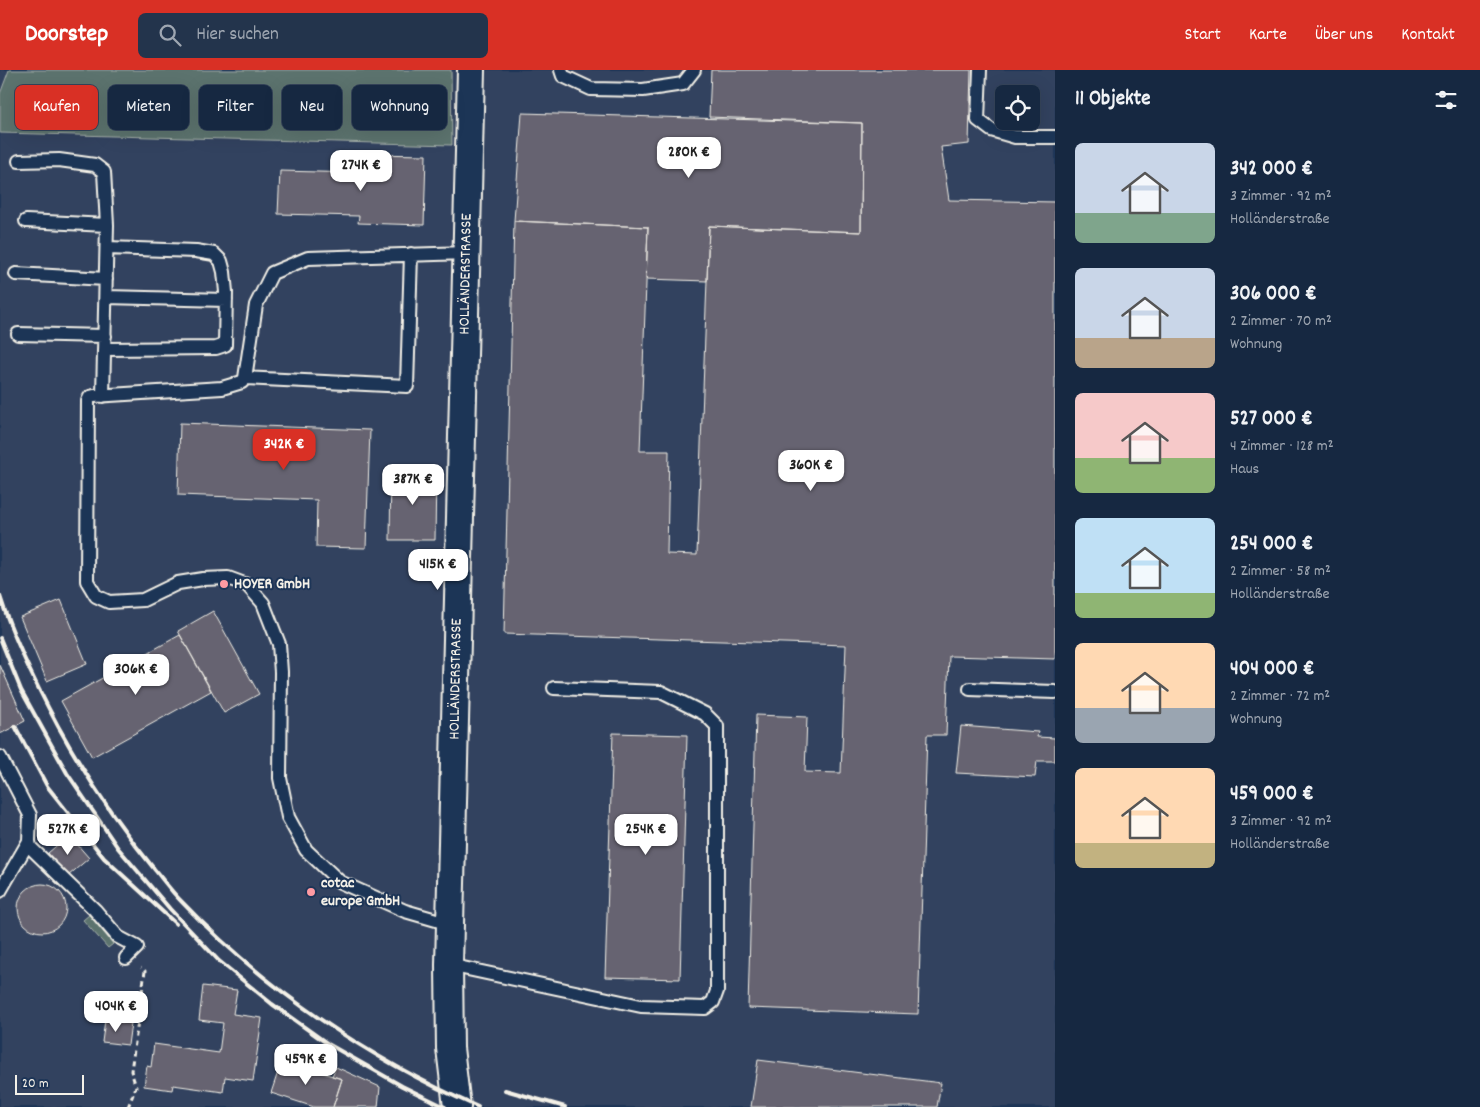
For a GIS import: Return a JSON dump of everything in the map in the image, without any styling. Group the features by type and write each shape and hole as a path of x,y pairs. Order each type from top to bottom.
{"street":[{"name":"HOLLÄNDERSTRASSE","path":"457,1107 450,1048 449,965 471,70"}],"lane":[{"path":"561,70 563,76 591,89 643,90 683,84 694,70"},
{"path":"980,70 978,120 991,130 1015,137 1055,137"},
{"path":"19,161 60,160 95,165 104,172 107,225 104,396"},
{"path":"26,221 107,225"},
{"path":"104,349 216,348 225,345 226,300 224,272 221,261 214,254 196,251 107,248"},
{"path":"450,924 405,911 340,882 306,850 288,817 280,778 282,672 279,644 263,603 247,585 228,578 178,583 143,600 109,602 96,596 87,581 88,401 90,397 222,388 238,385 245,378 256,305 272,273 308,258 467,253"},
{"path":"245,378 407,386 411,254"},
{"path":"16,274 106,279"},
{"path":"106,297 226,300"},
{"path":"18,334 105,336"},
{"path":"449,965 641,1006 705,1008 713,1002 717,991 717,726 705,714 661,692 554,688"},
{"path":"970,688 1055,692"},
{"path":"0,757 30,815 30,847 94,910 118,937 137,948 127,956"},
{"path":"0,891 29,841"}],"path":[{"path":"127,956 145,971 131,1071 136,1088 128,1107"}],"shaded area":[{"path":"0,70 1055,70 1055,1107 0,1107"}],"green space":[{"path":"9,70 451,70 452,145 0,133 0,94"},
{"path":"89,915 113,944 108,948 83,920"}],"building":[{"path":"711,70 971,70 969,144 941,147 949,200 1055,202 1055,659 949,656 946,735 927,735 918,1014 748,1008 756,715 807,717 805,772 841,773 846,645 504,634 514,221 648,227 640,451 669,451 667,554 697,555 709,226 861,232 862,123 709,117"},
{"path":"522,113 862,123 861,232 709,226 707,281 646,279 648,227 514,221"},
{"path":"370,154 426,155 424,225 358,223 359,216 278,214 280,171 357,173 357,169 370,169"},
{"path":"180,423 370,430 366,548 316,547 317,500 178,495"},
{"path":"391,472 436,473 435,540 390,540"},
{"path":"61,600 87,664 47,681 20,617"},
{"path":"213,611 259,694 224,713 178,631"},
{"path":"180,635 211,691 92,757 61,701"},
{"path":"0,665 25,721 0,734"},
{"path":"961,726 1038,732 1037,737 1055,738 1055,761 1037,761 1035,777 956,773"},
{"path":"613,733 687,735 680,979 605,977"},
{"path":"69,835 89,858 68,876 48,853"},
{"path":"42,884 51,886 59,891 64,899 66,908 64,917 59,925 51,930 42,932 33,930 25,925 20,917 18,908 20,899 25,891 33,886"},
{"path":"203,986 237,990 233,1014 262,1018 253,1081 225,1077 223,1092 173,1085 172,1090 144,1086 147,1066 151,1067 154,1044 219,1053 223,1023 199,1020"},
{"path":"105,1020 131,1023 128,1045 102,1042"},
{"path":"282,1060 342,1079 333,1107 314,1107 271,1093"},
{"path":"758,1060 941,1083 937,1107 751,1107"},
{"path":"336,1067 380,1087 378,1107 333,1107 342,1079 332,1076"}],"railway":[{"path":"0,596 26,662 69,745 115,818 178,898 248,964 320,1019 397,1067 478,1107"},
{"path":"0,638 21,690 67,773 118,848 170,909 219,961 272,1004 328,1044 402,1086 445,1107"},
{"path":"15,726 47,786 104,858 176,924"},
{"path":"505,1090 565,1107"}],"place":[{"name":"HOYER GmbH","path":"224,584"},
{"name":"cotac europe GmbH","path":"311,892"}]}
